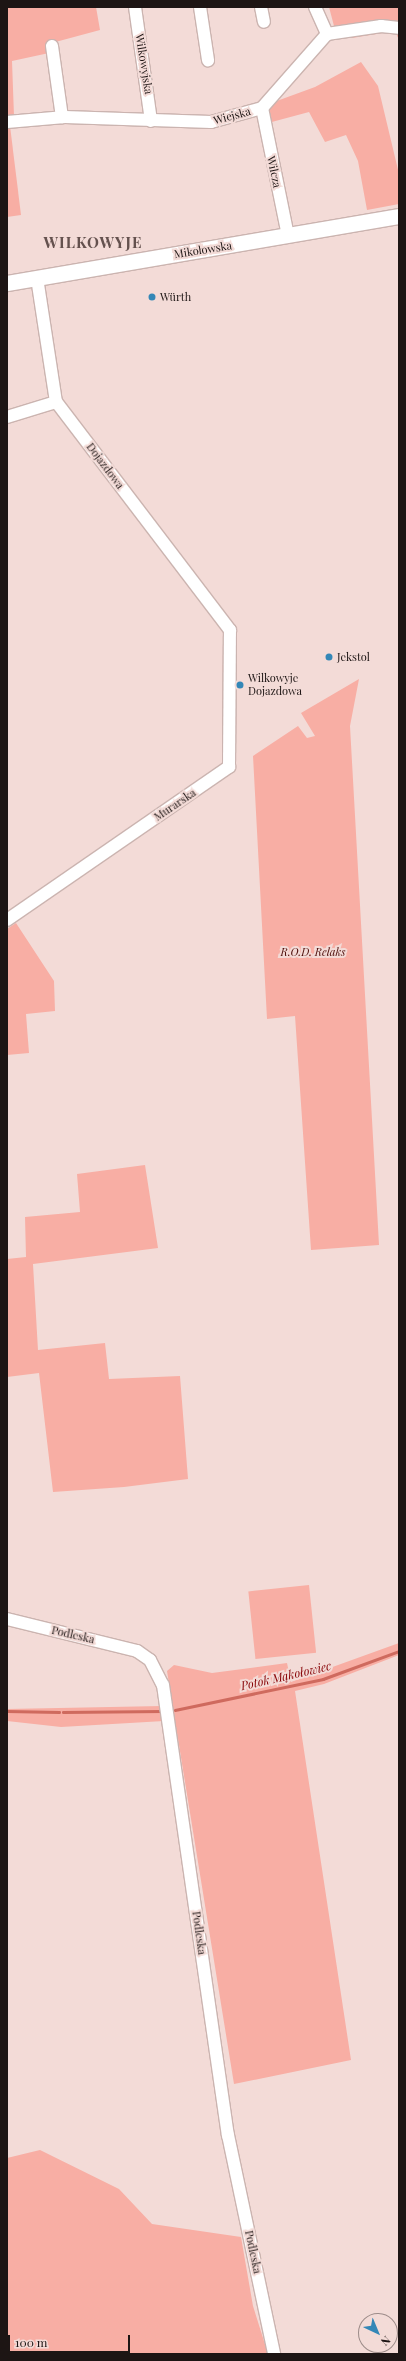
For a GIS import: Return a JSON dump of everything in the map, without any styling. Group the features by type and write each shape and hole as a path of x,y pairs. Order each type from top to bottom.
{"main road":[{"name":"Mikołowska","path":"7,283 399,216"}],"street":[{"name":"Wilkowyjska","path":"135,7 151,121"},
{"path":"200,7 208,60"},
{"path":"261,7 264,22"},
{"path":"315,7 327,34 381,26 399,28"},
{"name":"Wiejska","path":"7,122 62,117 211,122 262,108 327,34"},
{"path":"52,46 62,117"},
{"name":"Wilcza","path":"262,108 288,236"},
{"name":"Dojazdowa","path":"37,278 56,402 230,630"},
{"path":"7,417 56,402"},
{"name":"Murarska","path":"7,920 229,767 230,630"},
{"name":"Podleska","path":"7,1620 137,1651 150,1660 163,1685 228,2135 274,2354"}],"green space":[{"path":"7,7 96,7 100,30 48,44 49,53 12,61 14,116 7,117"},
{"path":"329,7 399,7 399,40 395,31 352,38 334,26"},
{"path":"361,62 378,86 399,174 399,204 367,210 358,161 346,135 325,142 309,112 268,123 268,110 274,102 315,87"},
{"path":"7,126 10,126 21,215 7,217"},
{"name":"R.O.D. Relaks","path":"359,679 350,726 379,1245 311,1250 295,1016 267,1019 253,756 298,726 307,738 315,736 301,713"},
{"path":"16,923 54,981 55,1011 26,1014 29,1053 7,1055 7,929"},
{"path":"145,1165 158,1248 33,1264 38,1350 105,1343 109,1379 180,1376 188,1479 124,1487 53,1492 39,1373 7,1377 7,1259 26,1257 25,1217 80,1212 77,1174"},
{"path":"309,1585 316,1653 255,1659 248,1591"},
{"path":"399,1643 399,1655 324,1684 295,1691 351,2060 234,2084 167,1671 174,1665 212,1673 287,1663 291,1682"},
{"path":"162,1706 164,1721 61,1727 7,1721 7,1709"},
{"path":"40,2150 119,2189 152,2224 241,2237 253,2306 268,2354 7,2354 7,2158"}],"waterway":[{"name":"Potok Mąkołowiec","path":"175,1710 323,1679 399,1651"},
{"name":"Potok Mąkołowiec","path":"7,1711 59,1712"},
{"name":"Potok Mąkołowiec","path":"63,1712 163,1711"}],"place":[{"name":"Würth","path":"152,297"},
{"name":"Jekstol","path":"329,657"},
{"name":"Wilkowyje Dojazdowa","path":"240,685"}],"district":[{"name":"WILKOWYJE","path":"93,243"}]}
